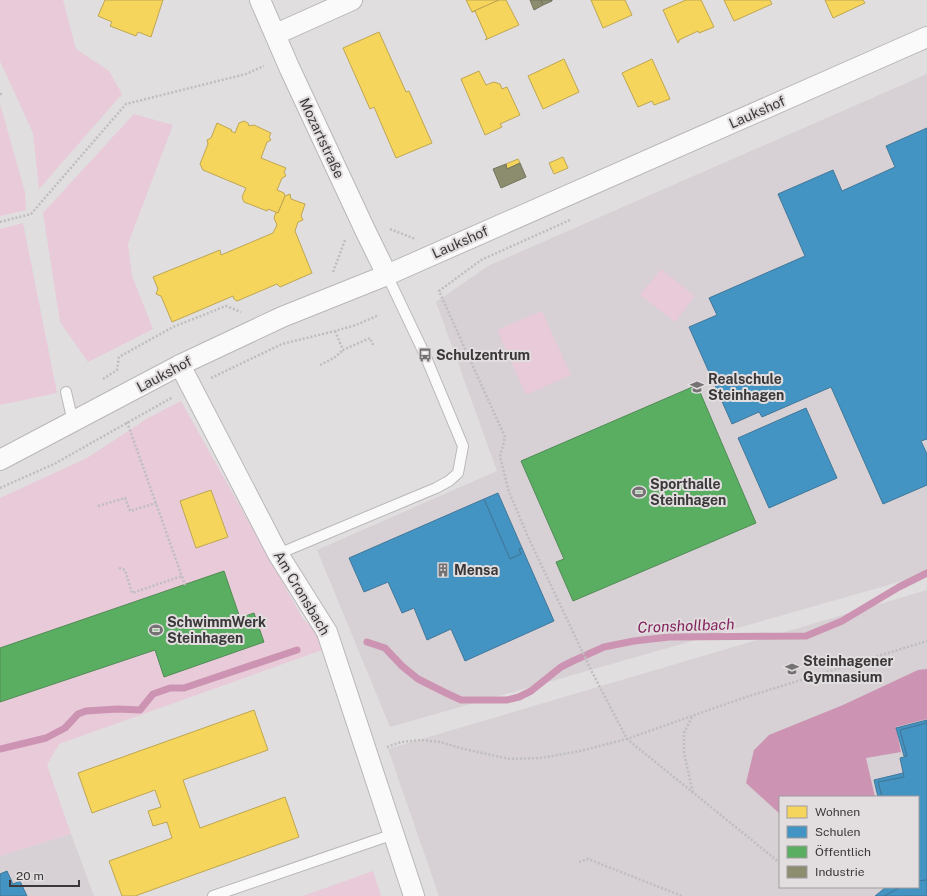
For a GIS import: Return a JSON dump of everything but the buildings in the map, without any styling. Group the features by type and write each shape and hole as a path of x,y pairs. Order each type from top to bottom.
{"street":[{"name":"Mozartstraße","path":"260,0 285,57 387,275"},
{"path":"276,34 352,0"},
{"name":"Laukshof","path":"0,460 180,365 282,317 387,275 927,37"},
{"name":"Am Cronsbach","path":"180,365 278,554 327,632 414,896"}],"lane":[{"path":"278,554 436,488 449,482 458,473 463,446 425,355 387,275"},
{"path":"66,392 73,422"},
{"path":"213,896 394,834"}],"path":[{"path":"0,222 31,214 126,104 246,74 285,57"},
{"path":"576,218 481,260 439,291 505,437 500,457 509,492 529,539 592,672 627,739 779,862"},
{"path":"387,228 417,240"},
{"path":"327,275 334,271 346,238"},
{"path":"99,382 117,370 119,356 173,327 226,306 241,312 248,309"},
{"path":"0,488 54,464 191,387 282,344 356,325 379,316"},
{"path":"335,331 344,350"},
{"path":"320,365 334,358 344,350 370,338 373,345"},
{"path":"128,422 185,585"},
{"path":"98,506 125,498 130,511 156,503"},
{"path":"119,568 125,570 132,593 182,576"},
{"path":"367,754 401,742 421,740 440,742 510,759 540,758 573,752 627,739 743,698 927,641"},
{"path":"692,716 684,733 684,753 694,794"},
{"path":"579,862 588,860 682,896"}],"shaded area":[{"path":"0,0 63,0 76,49 109,71 122,94 39,189 33,133 0,61"},
{"name":"Realschule Steinhagen","path":"927,74 927,574 390,727 317,550 497,471 436,302 488,266"},
{"path":"0,104 25,192 26,210 0,216"},
{"path":"134,114 173,125 128,244 132,276 153,329 88,362 60,322 43,213"},
{"path":"23,223 57,393 0,405 0,229"},
{"path":"661,269 695,296 675,322 640,295"},
{"path":"542,311 571,375 526,395 497,330"},
{"path":"181,401 303,619 321,635 325,649 59,744 47,765 71,834 0,856 0,498 87,458 148,418"},
{"name":"Steinhagener Gymnasium","path":"927,590 927,896 439,896 388,749"},
{"path":"927,669 927,719 896,727 901,752 866,758 875,796 779,796 779,813 746,783 754,750 769,735 843,705 918,670"},
{"path":"71,834 94,896 0,896 0,856"},
{"path":"373,871 381,896 303,896"}],"waterway":[{"name":"Cronshollbach","path":"367,642 385,648 402,666 418,679 461,700 507,700 519,697 531,691 561,667 604,647 634,641 669,637 806,636 842,621 899,587 927,573"},
{"name":"Cronshollbach","path":"0,749 46,738 65,728 78,714 86,711 118,709 140,710 153,694 170,688 184,688 297,650"}],"place":[{"name":"Schulzentrum","path":"425,355"},
{"name":"Realschule Steinhagen","path":"697,387"},
{"name":"Sporthalle Steinhagen","path":"639,492"},
{"name":"Mensa","path":"443,570"},
{"name":"SchwimmWerk Steinhagen","path":"156,630"},
{"name":"Steinhagener Gymnasium","path":"792,669"}]}
